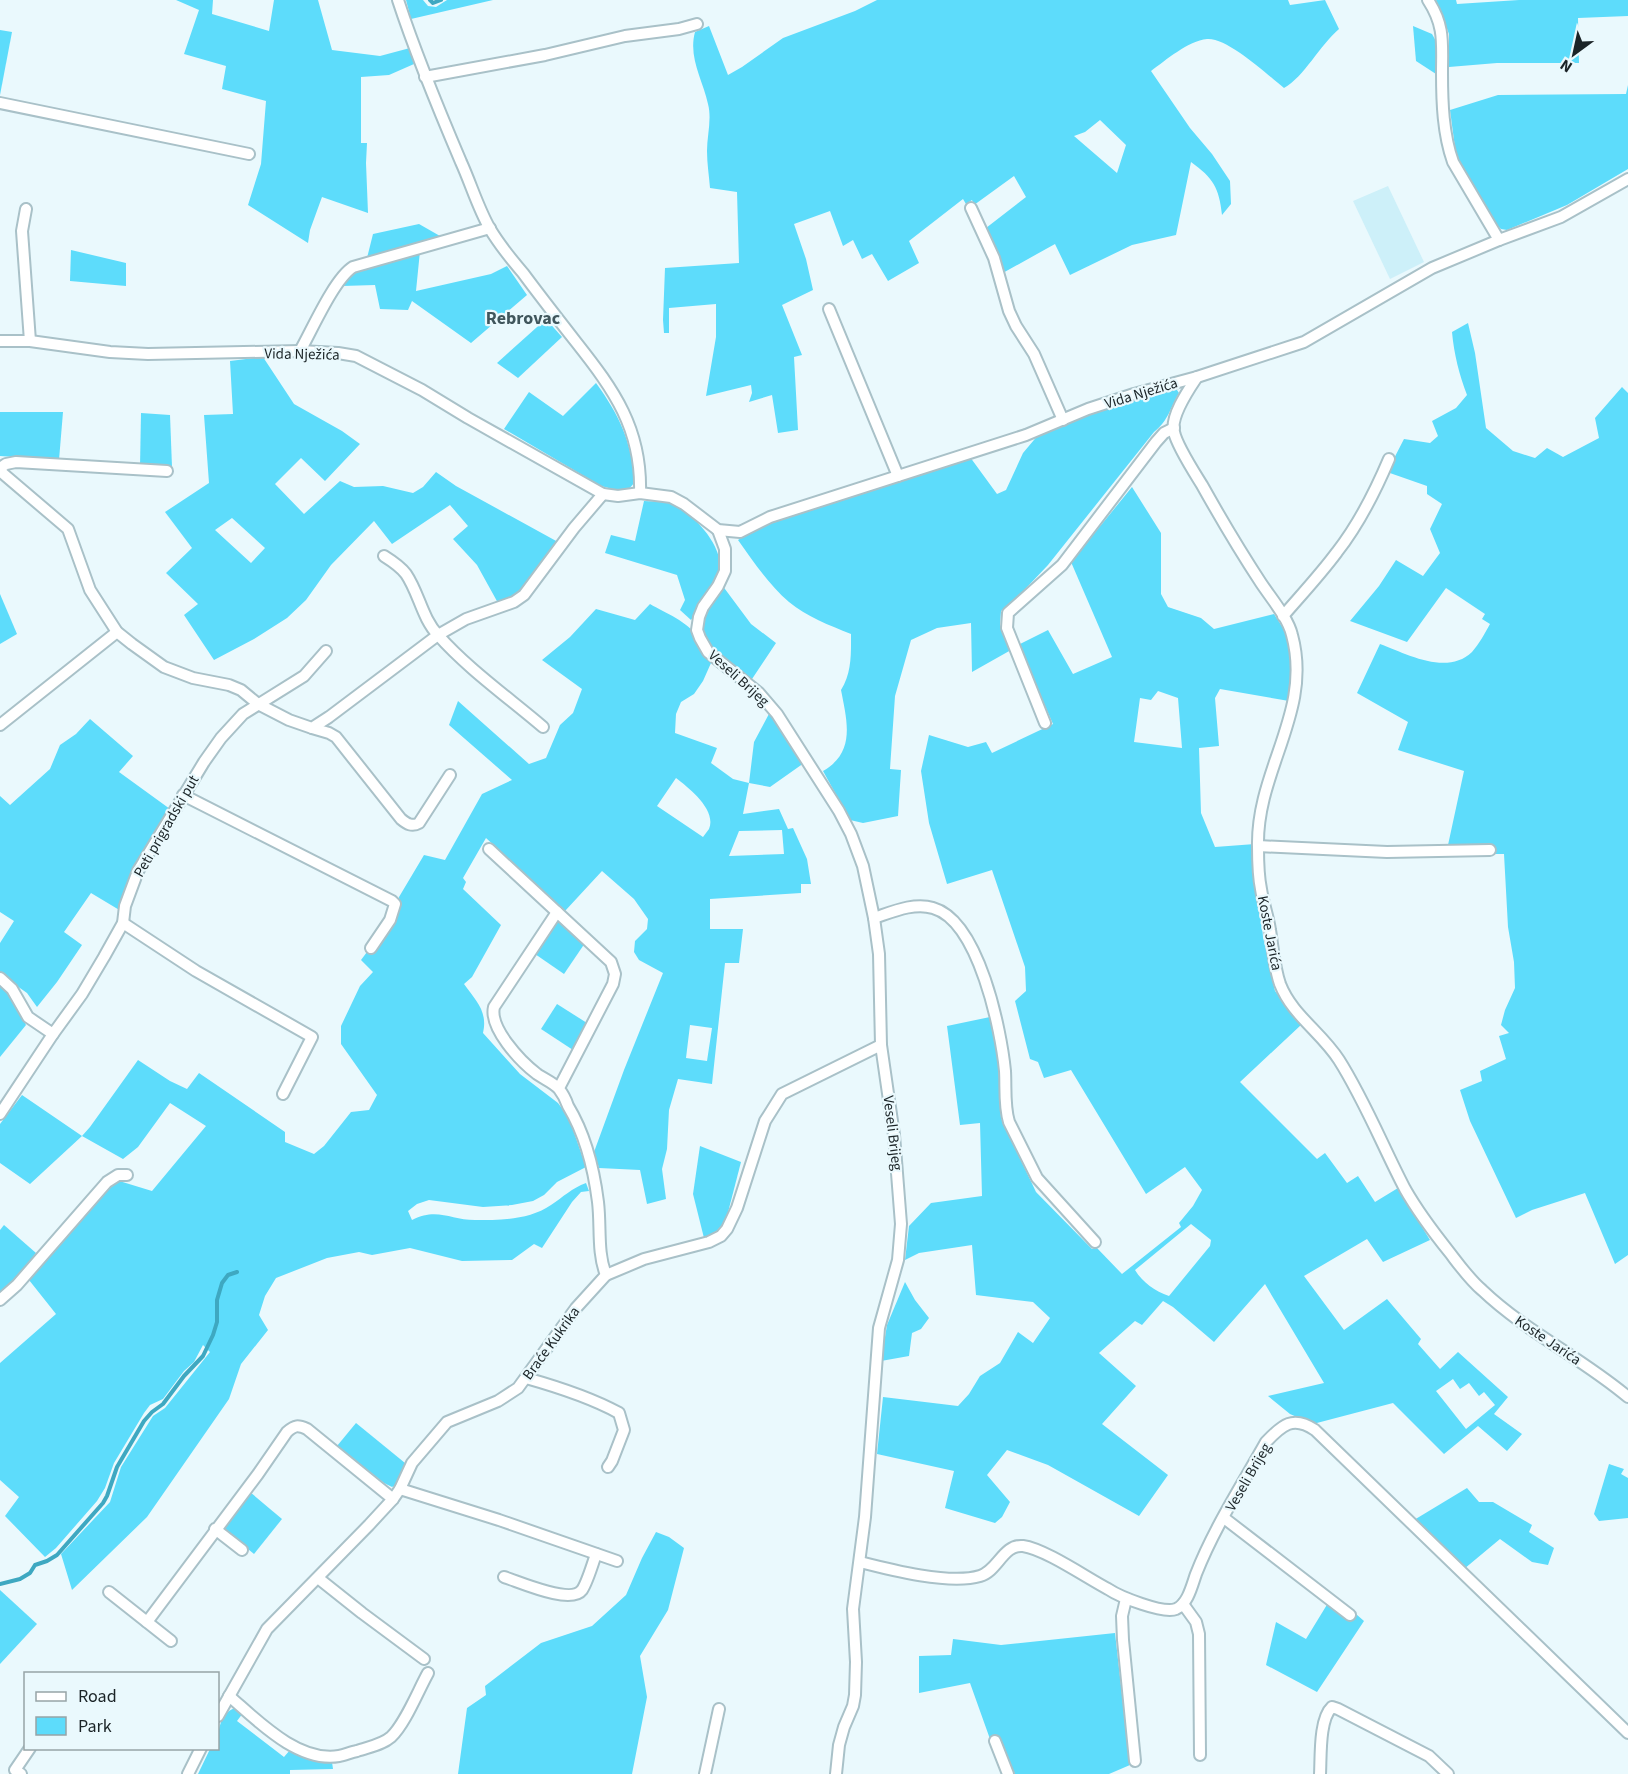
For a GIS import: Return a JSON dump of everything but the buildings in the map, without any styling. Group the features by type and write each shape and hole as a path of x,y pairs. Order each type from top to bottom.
{"street":[{"path":"398,0 425,77 490,228 604,378 620,403 632,431 639,459 640,493"},
{"path":"1428,0 1435,11 1443,40 1442,75 1446,139 1449,150 1453,162 1499,240"},
{"path":"425,77 545,55 625,36 679,29 697,24"},
{"path":"0,103 249,154"},
{"name":"Vida Nježića","path":"740,532 770,517 1026,435 1134,394 1197,377 1304,342 1421,274 1499,240 1561,217 1628,179"},
{"path":"971,208 994,258 1009,311 1034,354 1063,420"},
{"path":"26,209 22,231 30,340"},
{"path":"300,351 335,287 353,267 490,228"},
{"path":"829,309 898,476"},
{"name":"Vida Nježića","path":"0,341 30,340 110,352 148,354 300,351 356,356 422,390 603,494 618,496 640,493 671,497 718,530"},
{"path":"1045,723 1007,628 1008,613 1062,565 1156,442 1164,433 1174,428 1178,410 1197,377"},
{"name":"Koste Jarića","path":"1174,428 1187,461 1229,535 1292,631 1297,654 1298,676 1294,706 1265,790 1260,811 1258,846 1260,885 1282,987 1296,1012 1339,1060 1406,1191 1425,1221 1480,1289 1534,1333 1595,1371 1628,1397"},
{"path":"1282,616 1337,553 1352,531 1370,502 1389,459"},
{"path":"167,471 16,462 6,464 0,469 68,529 90,590 117,632 164,667 193,678 229,685 289,720 336,737 402,819 411,825 418,823 450,775"},
{"path":"312,728 438,635 466,620 514,602 524,595 574,528 603,494"},
{"path":"718,530 740,532"},
{"name":"Veseli Brijeg","path":"718,530 725,549 724,571 699,617 697,630 700,638 708,652 717,661 759,693 777,714 851,834 863,866 879,954 881,1045 894,1135 901,1224 898,1260 879,1328 865,1517 853,1609 855,1695 838,1745 836,1774"},
{"path":"725,549 740,532"},
{"path":"384,556 397,564 406,574 429,623 438,635 465,662 543,726"},
{"path":"0,725 117,632"},
{"name":"Peti prigradski put","path":"0,1114 82,994 123,923 130,888 138,871 204,762 221,738 243,714 304,676 326,651"},
{"path":"183,795 392,901 395,904 392,916 371,948"},
{"path":"1258,846 1388,852 1490,850"},
{"path":"489,849 611,962 615,974 613,984 558,1088"},
{"path":"874,918 903,908 932,907 955,923 964,936 978,960 992,998 1005,1072 1006,1114 1009,1122 1037,1178 1095,1242"},
{"path":"556,912 492,1012 497,1029 521,1059 538,1075 558,1088 575,1118 584,1140 592,1171 598,1202 601,1263 606,1275"},
{"path":"123,923 196,971 312,1037 283,1094"},
{"path":"0,978 12,989 28,1017 53,1034"},
{"name":"Braće Kukrika","path":"219,1714 267,1629 393,1499 412,1462 447,1422 514,1392 576,1308 606,1275 644,1259 709,1242 721,1236 737,1208 765,1121 782,1094 881,1045"},
{"path":"0,1300 17,1285 107,1182 118,1175 127,1175"},
{"path":"526,1378 557,1387 619,1413 624,1431 608,1467"},
{"name":"Veseli Brijeg","path":"1183,1604 1205,1552 1266,1442 1287,1424 1292,1422 1307,1425 1315,1430 1628,1733"},
{"path":"147,1622 287,1432 297,1425 307,1429 393,1499"},
{"path":"400,1489 500,1520 617,1561"},
{"path":"1224,1518 1350,1615"},
{"path":"216,1530 243,1550"},
{"path":"860,1562 904,1573 960,1579 989,1572 1006,1552 1021,1546 1048,1555 1126,1599 1173,1610 1183,1604 1196,1622 1199,1634 1200,1755"},
{"path":"504,1577 549,1592 575,1595 582,1591 596,1554"},
{"path":"318,1578 424,1659"},
{"path":"108,1592 171,1641"},
{"path":"1126,1599 1122,1616 1123,1640 1135,1761"},
{"path":"228,1696 294,1747 317,1755 337,1756 390,1739 428,1673"},
{"path":"1320,1774 1323,1722 1332,1707 1338,1708 1429,1756 1448,1774"},
{"path":"705,1774 719,1709"},
{"path":"995,1741 1008,1774"},
{"path":"21,1774 15,1770 29,1750"},
{"path":"188,1774 200,1750"}],"shaded area":[{"path":"1388,186 1424,262 1390,279 1353,201"}],"green space":[{"path":"176,0 213,0 212,14 269,31 274,0 318,0 332,50 380,56 410,48 414,64 389,75 361,77 361,143 367,143 368,213 322,197 310,230 308,243 248,205 261,164 266,101 222,89 226,66 184,54 199,10"},
{"path":"406,0 423,0 428,6 436,7 447,0 493,0 411,19"},
{"path":"877,0 1288,0 1290,5 1325,0 1339,29 1298,76 1284,88 1236,50 1215,40 1207,39 1192,43 1151,71 1230,181 1231,204 1222,215 1214,184 1191,162 1176,235 1132,245 1070,275 1055,244 1001,274 986,228 1026,197 1014,176 974,205 972,200 966,204 963,199 909,241 919,263 888,281 872,254 862,259 853,240 843,246 830,211 794,224 806,259 813,290 782,305 802,355 794,357 798,430 778,433 772,395 749,402 752,393 751,385 706,396 716,337 716,304 669,308 669,333 664,333 665,268 739,263 737,192 710,188 707,151 709,110 697,69 693,42 695,32 709,26 728,75 783,38 855,11","holes":["1100,120 1126,145 1117,173 1074,136 1085,132"]},
{"path":"1436,0 1456,0 1457,4 1519,0 1628,0 1628,16 1578,18 1579,63 1497,63 1449,67 1449,34"},
{"path":"1413,26 1432,34 1437,43 1436,74 1416,61"},
{"path":"0,30 12,32 0,95"},
{"path":"1628,85 1628,169 1567,205 1507,230 1501,229 1494,223 1456,155 1450,110 1498,95 1626,94"},
{"path":"419,224 440,236 367,258 373,234"},
{"path":"71,250 126,263 126,286 70,281"},
{"path":"420,251 416,291 491,274 507,266 527,295 471,343 412,301 408,310 380,309 375,285 342,286 349,276 355,273"},
{"path":"546,319 562,337 518,378 497,363"},
{"path":"1468,323 1475,353 1486,428 1513,451 1535,458 1547,448 1563,457 1599,438 1595,418 1622,387 1628,393 1628,1255 1615,1264 1585,1193 1532,1210 1516,1218 1470,1121 1460,1090 1482,1081 1480,1071 1506,1059 1499,1036 1509,1033 1501,1025 1515,988 1514,962 1508,927 1504,854 1494,854 1494,845 1448,845 1464,771 1398,750 1408,722 1357,693 1380,644 1427,661 1451,662 1462,659 1472,652 1490,624 1482,619 1485,614 1446,588 1407,642 1350,621 1379,586 1396,560 1423,576 1440,553 1430,529 1442,504 1427,494 1427,486 1387,472 1404,439 1430,443 1438,436 1432,421 1456,408 1467,395 1457,364 1452,332"},
{"path":"263,357 294,404 360,444 325,481 301,458 275,484 304,514 340,481 354,487 383,486 413,493 423,487 436,472 456,486 558,542 521,592 498,603 477,565 453,539 468,526 450,505 392,544 374,521 331,565 306,600 287,618 214,660 184,615 198,604 166,573 192,548 165,512 209,483 204,415 233,414 230,361","holes":["232,518 265,548 251,563 215,530"]},
{"path":"596,383 618,418 631,454 635,482 624,492 601,486 504,429 529,392 563,416"},
{"path":"1173,384 1179,393 1163,423 1048,565 1011,604 1001,611 1000,625 1011,650 972,672 971,623 937,628 911,640 895,696 890,769 901,770 898,816 863,823 850,820 823,771 841,755 845,745 847,724 841,690 849,670 851,634 826,624 789,602 768,580 738,540 765,523 970,457 997,494 1006,490 1023,453 1039,434"},
{"path":"0,412 63,412 59,460 0,456"},
{"path":"141,413 170,415 172,467 140,467"},
{"path":"1132,487 1161,533 1161,594 1168,607 1201,618 1214,629 1274,614 1287,634 1293,670 1289,701 1220,689 1215,698 1219,746 1199,748 1201,813 1215,847 1255,844 1263,937 1275,991 1301,1025 1240,1082 1317,1159 1325,1153 1347,1183 1358,1176 1375,1202 1398,1188 1430,1240 1383,1262 1367,1239 1304,1276 1344,1330 1387,1299 1421,1339 1418,1344 1440,1369 1458,1352 1508,1397 1494,1414 1522,1434 1507,1451 1478,1426 1444,1454 1393,1403 1313,1424 1290,1414 1268,1396 1324,1383 1265,1284 1214,1342 1163,1301 1142,1325 1135,1321 1099,1353 1136,1386 1102,1424 1168,1475 1139,1516 1048,1465 1007,1450 987,1475 1010,1502 1002,1517 995,1523 945,1508 954,1471 877,1454 883,1397 958,1406 980,1376 1000,1363 1018,1332 1033,1343 1050,1318 1033,1302 976,1295 972,1245 919,1253 905,1260 909,1226 931,1203 982,1196 980,1123 960,1125 947,1026 990,1017 998,1059 1001,1118 1036,1192 1092,1249 1096,1247 1122,1274 1181,1227 1179,1223 1202,1190 1185,1167 1146,1194 1071,1070 1044,1078 1038,1062 1030,1059 1015,1001 1026,991 1025,967 992,870 947,884 929,823 921,771 929,735 968,747 986,742 992,753 1053,724 1018,645 1048,630 1073,674 1112,657 1071,562","holes":["1158,691 1178,698 1182,748 1134,742 1140,698 1151,700","1191,1224 1211,1240 1210,1246 1169,1296 1150,1286 1135,1270","1453,1379 1460,1389 1469,1383 1479,1396 1484,1392 1495,1405 1466,1429 1436,1391"]},
{"path":"644,501 666,502 681,509 708,534 719,556 721,567 719,578 691,620 680,610 685,600 677,575 605,553 611,535 635,541"},
{"path":"722,585 751,624 776,643 750,682 720,660 702,636 702,613"},
{"path":"0,594 17,634 0,644"},
{"path":"650,604 682,622 694,632 711,663 694,694 681,702 676,714 675,733 717,748 711,763 733,779 749,783 743,814 779,809 788,829 793,828 807,859 811,884 801,884 801,893 710,899 710,929 743,929 739,963 725,963 712,1084 678,1079 669,1110 667,1149 662,1169 666,1199 647,1204 640,1170 599,1168 594,1152 663,973 639,960 634,952 635,941 647,929 648,919 634,899 602,871 565,911 486,838 463,878 466,882 463,889 501,925 472,977 464,984 482,1012 483,1033 520,1074 558,1103 569,1118 586,1167 557,1182 544,1195 533,1201 483,1207 429,1200 417,1204 408,1211 412,1220 437,1214 475,1220 515,1218 534,1214 586,1183 589,1191 581,1192 572,1202 542,1248 534,1244 512,1260 462,1261 410,1248 372,1255 359,1252 327,1258 276,1278 265,1296 259,1315 268,1330 241,1364 229,1399 147,1517 72,1590 61,1554 110,1502 121,1467 153,1416 165,1408 210,1352 203,1345 194,1362 184,1371 163,1399 150,1405 114,1463 105,1488 97,1501 56,1548 45,1557 5,1516 19,1497 0,1480 0,1363 56,1314 29,1280 116,1180 152,1191 206,1126 170,1103 138,1147 123,1159 82,1136 138,1060 187,1089 199,1073 285,1132 285,1142 314,1154 324,1146 351,1112 369,1110 377,1095 341,1044 341,1026 360,986 373,972 361,960 367,952 372,953 395,922 400,910 399,897 424,855 445,860 482,794 512,780 449,725 458,701 529,764 546,758 560,725 573,713 582,689 542,660 570,637 596,609 635,620","holes":["676,778 706,807 710,822 709,829 703,837 657,806","782,830 784,854 729,856 739,831","690,1025 712,1028 707,1061 686,1058"]},
{"path":"770,712 804,763 770,787 749,783 754,742"},
{"path":"90,719 133,756 119,772 170,809 121,911 91,893 64,932 82,945 37,1007 27,993 0,974 0,943 14,921 0,912 0,796 10,805 50,769 60,745 76,734"},
{"path":"555,922 560,923 585,943 564,974 535,954"},
{"path":"0,982 13,1000 26,1025 0,1057"},
{"path":"557,1004 587,1023 573,1050 541,1029"},
{"path":"22,1095 82,1136 30,1184 0,1163 0,1124"},
{"path":"700,1146 741,1162 726,1220 716,1232 704,1238 693,1194"},
{"path":"4,1225 36,1253 16,1280 0,1293 0,1230"},
{"path":"905,1282 929,1318 921,1329 912,1333 909,1356 881,1361 887,1325"},
{"path":"356,1423 405,1463 396,1485 392,1487 384,1483 337,1446"},
{"path":"1609,1464 1624,1469 1621,1474 1628,1478 1628,1518 1599,1521 1594,1514"},
{"path":"1467,1488 1479,1502 1493,1502 1532,1525 1529,1532 1554,1548 1548,1565 1532,1562 1500,1539 1464,1569 1414,1520"},
{"path":"250,1492 282,1519 254,1554 225,1530 224,1526"},
{"path":"656,1532 669,1537 684,1548 668,1610 640,1656 647,1697 632,1774 458,1774 467,1708 486,1695 485,1686 541,1643 592,1626 626,1595"},
{"path":"0,1590 37,1624 0,1664"},
{"path":"1328,1603 1351,1621 1356,1614 1364,1621 1317,1692 1266,1665 1276,1622 1306,1639"},
{"path":"1115,1633 1130,1765 1109,1774 1015,1774 998,1737 990,1739 970,1683 919,1693 919,1656 951,1655 953,1639 1001,1645"},
{"path":"235,1708 243,1713 237,1721 284,1757 290,1750 312,1760 332,1762 333,1769 290,1770 290,1774 198,1774 210,1750 219,1750 219,1731 222,1720 229,1711"}],"waterway":[{"path":"430,0 433,3 441,0"},
{"path":"0,1584 20,1579 30,1573 35,1565 57,1555 103,1503 117,1467 144,1421 163,1404 203,1356 217,1322 217,1300 222,1283 228,1275 237,1272"}],"district":[{"name":"Rebrovac","path":"523,318"}]}
